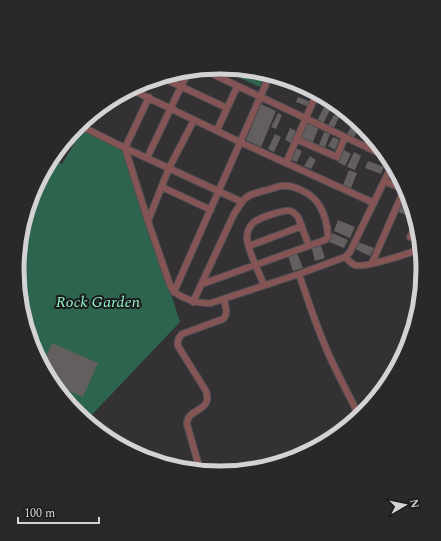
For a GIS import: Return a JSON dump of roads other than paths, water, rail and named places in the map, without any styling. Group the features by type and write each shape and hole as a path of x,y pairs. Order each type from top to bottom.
{"street":[{"path":"212,74 377,152"},
{"path":"147,158 185,77"},
{"path":"174,292 268,80"},
{"path":"169,81 227,108"},
{"path":"217,130 237,87"},
{"path":"138,92 240,142 374,203"},
{"path":"149,97 125,148 170,285 174,292 193,302 211,303 345,257 350,252 389,169"},
{"path":"286,163 315,98"},
{"path":"148,221 169,168 194,120"},
{"path":"86,128 242,202"},
{"path":"296,139 337,157 345,137"},
{"path":"384,181 399,188"},
{"path":"193,302 234,214 244,199 281,186 302,191 317,202 324,216 328,235 327,239 202,284"},
{"path":"162,187 211,210"},
{"path":"372,263 403,197"},
{"path":"264,285 247,237 251,224 257,220 286,211 291,211 298,217 308,246"},
{"path":"249,246 302,226"},
{"path":"410,237 413,231"},
{"path":"345,257 356,266 416,250"},
{"path":"299,274 324,343 357,411"},
{"path":"199,466 187,424 187,419 204,406 207,402 208,396 177,342 178,338 182,334 223,319 226,316 224,298"}],"park label":[{"name":"Rock Garden","path":"98,302"}]}
